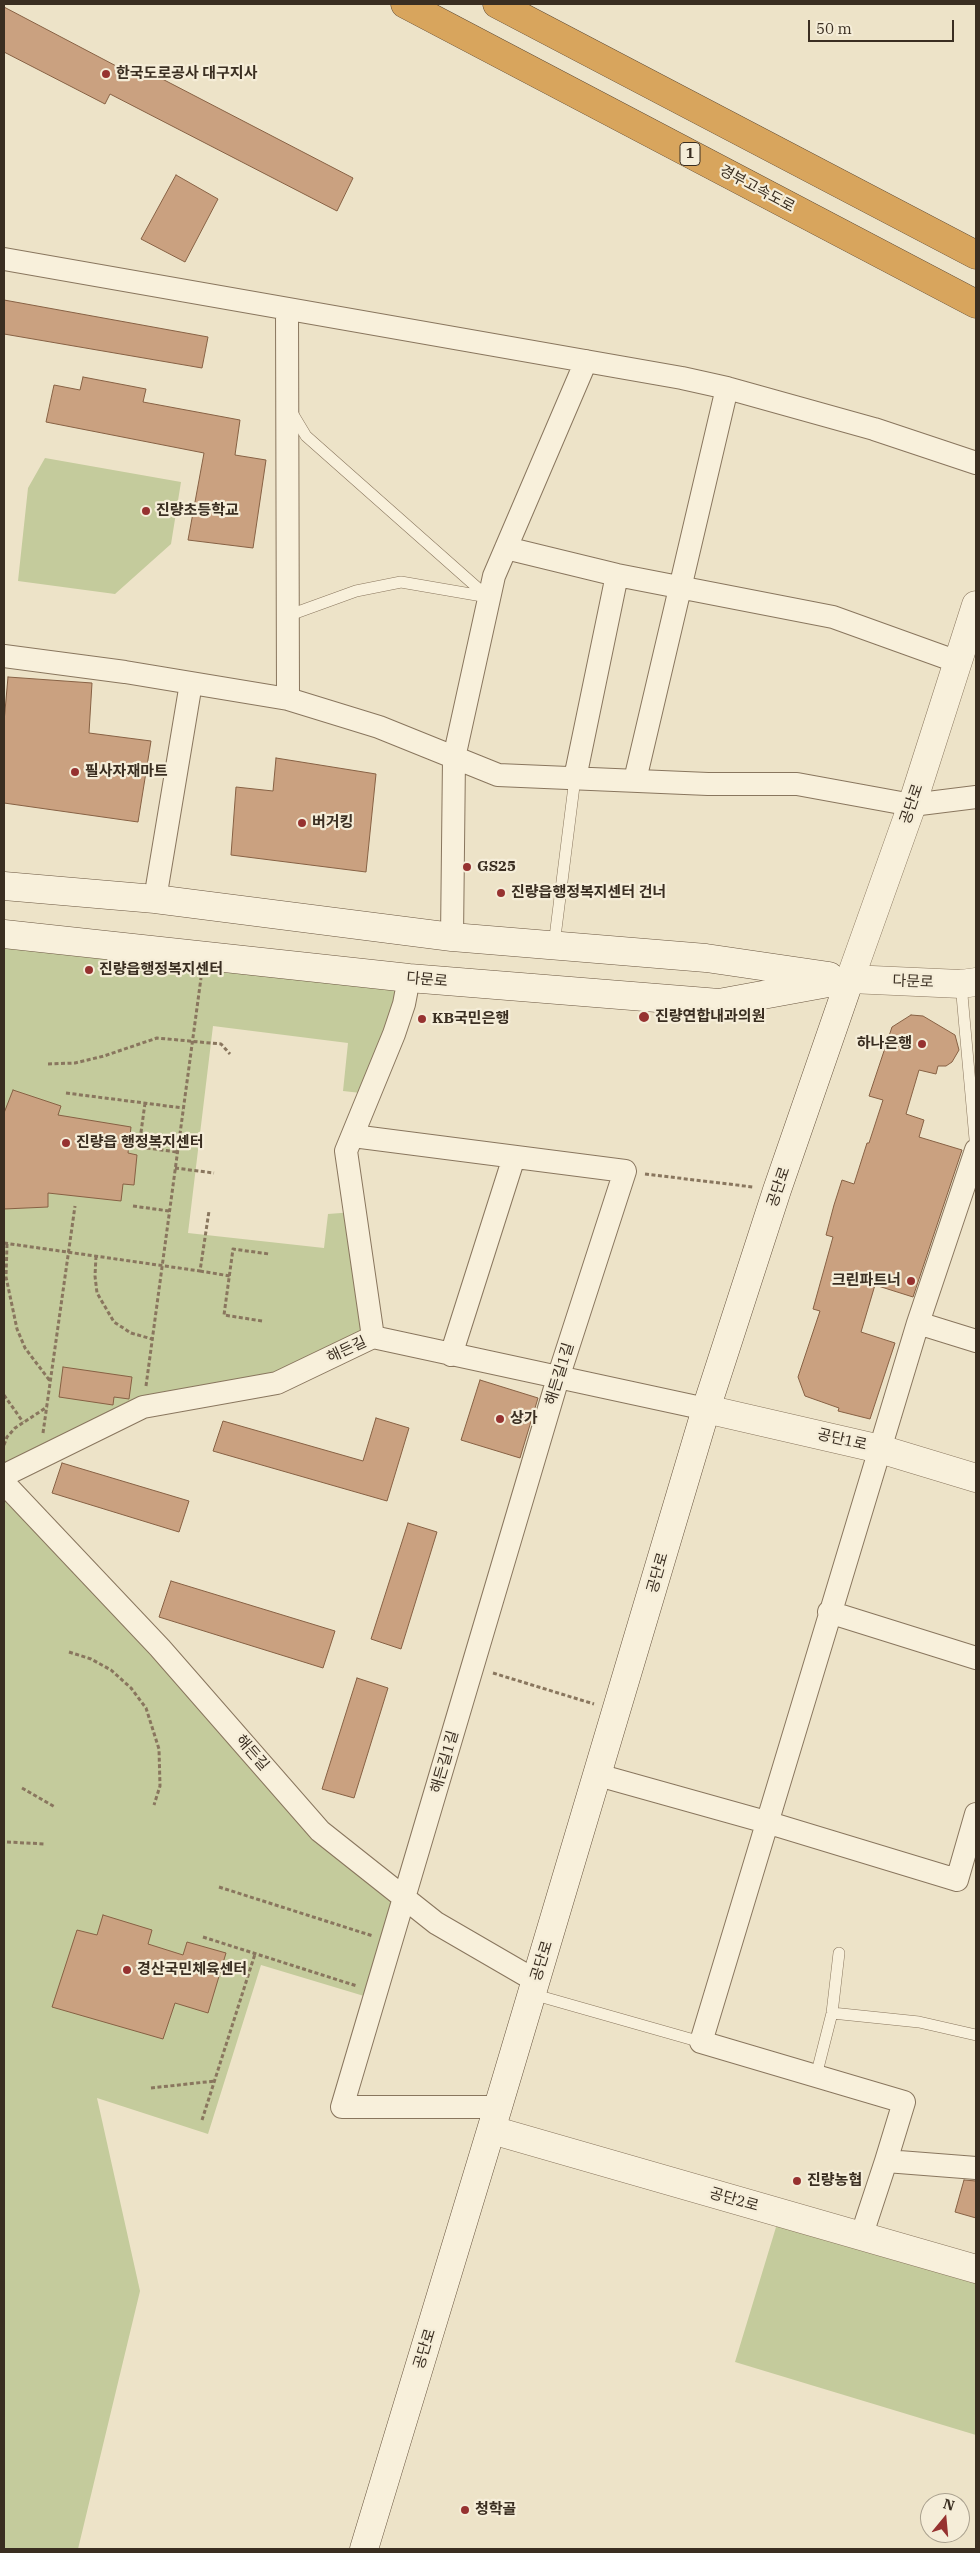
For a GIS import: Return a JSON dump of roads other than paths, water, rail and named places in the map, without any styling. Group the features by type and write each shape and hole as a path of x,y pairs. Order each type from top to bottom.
{"highway":[{"name":"경부고속도로","path":"405,4 976,304"},
{"path":"497,4 976,255"}],"main road":[{"name":"공단로","path":"364,2549 598,1775 706,1409 777,1190 912,805 976,605"},
{"name":"다문로","path":"4,886 155,899 452,937 706,958 850,979 969,983"},
{"name":"다문로","path":"4,934 409,978 719,1003 850,979"},
{"name":"공단1로","path":"706,1409 880,1449 976,1478"},
{"name":"공단2로","path":"495,2118 861,2237 976,2270"}],"street":[{"path":"4,259 586,361 727,388 874,428 976,463"},
{"path":"287,309 288,699"},
{"path":"452,937 454,758 494,576 586,361"},
{"path":"635,780 727,388"},
{"path":"506,548 617,575 833,617 958,662"},
{"path":"575,778 617,575"},
{"path":"4,656 288,699 379,727 498,775 708,784 797,784 912,805 976,797"},
{"path":"155,899 191,683"},
{"name":"해든길","path":"4,1479 11,1472 143,1407 277,1383 373,1337 346,1151 394,1034 404,1004 409,978"},
{"path":"353,1136 514,1157 451,1355"},
{"path":"861,2237 904,2102 701,2042 829,1612 918,1323 976,1150"},
{"name":"해든길1길","path":"495,2118 342,2107 558,1378 625,1171 514,1157"},
{"path":"918,1323 976,1341"},
{"path":"373,1337 706,1409"},
{"name":"해든길","path":"4,1483 160,1648 320,1831 436,1923 534,1988"},
{"path":"829,1612 976,1658"},
{"path":"598,1775 766,1822 956,1880 976,1814"},
{"path":"886,2161 976,2168"}],"lane":[{"path":"287,405 306,436 489,598"},
{"path":"288,616 356,591 401,582 489,598"},
{"path":"554,946 575,778"},
{"path":"969,983 976,1150"},
{"path":"816,2076 832,2013 839,1953"},
{"path":"534,1988 701,2042"},
{"path":"832,2013 918,2022 976,2035"}],"place":[{"name":"한국도로공사 대구지사","path":"106,74"},
{"name":"진량초등학교","path":"146,511"},
{"name":"필사자재마트","path":"75,772"},
{"name":"버거킹","path":"302,823"},
{"name":"GS25","path":"467,867"},
{"name":"진량읍행정복지센터 건너","path":"501,893"},
{"name":"진량읍행정복지센터","path":"89,970"},
{"name":"진량연합내과의원","path":"644,1017"},
{"name":"KB국민은행","path":"422,1019"},
{"name":"하나은행","path":"922,1044"},
{"name":"진량읍 행정복지센터","path":"66,1143"},
{"name":"크린파트너","path":"911,1281"},
{"name":"상가","path":"500,1419"},
{"name":"경산국민체육센터","path":"127,1970"},
{"name":"진량농협","path":"797,2181"},
{"name":"청학골","path":"465,2510"}]}
